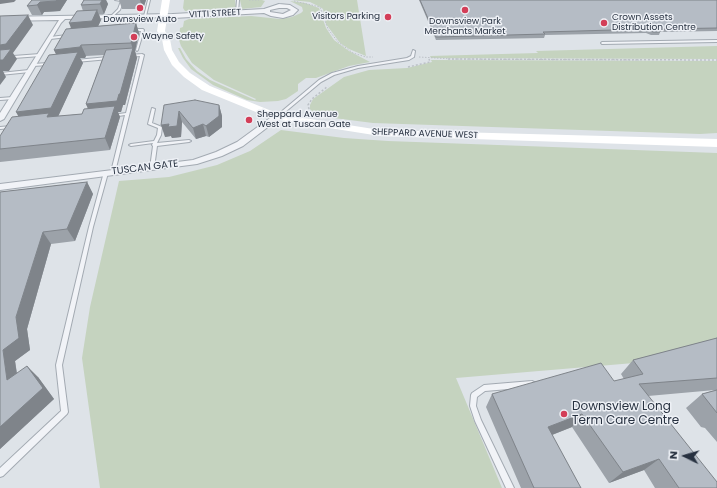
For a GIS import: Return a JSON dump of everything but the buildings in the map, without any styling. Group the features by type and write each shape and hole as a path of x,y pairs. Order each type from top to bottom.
{"main road":[{"name":"SHEPPARD AVENUE WEST","path":"166,0 161,31 170,31"},
{"name":"SHEPPARD AVENUE WEST","path":"174,6 168,50 175,63 187,75 206,88 230,100 277,116 341,128 380,133 717,143"}],"street":[{"name":"VITTI STREET","path":"0,19 172,16 266,11"},
{"path":"0,119 64,18"},
{"name":"TUSCAN GATE","path":"0,187 194,162 219,154 252,136 277,116"}],"lane":[{"path":"111,17 119,9 123,0 116,0"},
{"path":"145,16 149,0"},
{"path":"237,12 238,0"},
{"path":"124,31 118,31 125,17"},
{"path":"130,30 143,30 137,50"},
{"path":"50,38 73,36"},
{"path":"602,43 717,41"},
{"path":"277,116 320,81 333,74 358,67 408,60 412,57 414,51"},
{"path":"0,58 40,54"},
{"path":"0,473 65,412 59,365 91,227 127,114 142,55 127,56"},
{"path":"74,61 112,58"},
{"path":"0,75 30,70 52,64"},
{"path":"0,99 13,98"},
{"path":"152,168 154,144 159,135 160,127 150,124 153,109"},
{"path":"106,116 127,114"},
{"path":"0,128 16,126"},
{"path":"131,145 189,141"},
{"path":"510,488 478,421 473,406 474,395 484,388 542,383"}],"path":[{"path":"249,0 259,0"},
{"path":"289,0 308,3 320,7 328,29 338,42 361,56"},
{"path":"418,57 429,59 717,60"},
{"path":"407,67 430,62 429,59"},
{"path":"311,114 308,105 312,99 331,83"}],"green space":[{"path":"184,0 235,0 236,8 185,11 183,8"},
{"path":"240,0 265,1 261,7 242,9"},
{"path":"291,0 357,0 366,56 349,49 340,43 326,24 323,9 310,2"},
{"path":"290,1 305,3 319,8 326,28 334,40 349,51 370,62 349,66 316,78 306,78 298,84 298,91 286,99 260,102 247,100 213,85 191,69 178,48 180,48 186,59 197,71 210,80 255,100 256,99 214,80 192,63 181,46 179,40 180,28 183,27 184,21 189,19 251,16 280,19 292,17 303,11 302,7"},
{"path":"717,46 717,59 431,58 430,56 538,53 536,51"},
{"path":"431,60 717,61 717,133 700,134 373,123 318,116 310,109 313,99 344,77 369,70 407,68 432,62"},
{"path":"281,130 344,138 388,141 717,153 717,356 456,378 502,488 100,488 82,358 90,307 119,181 169,177 217,165 250,151"}],"place":[{"name":"Downsview Auto","path":"140,8"},
{"name":"Downsview Park Merchants Market","path":"465,10"},
{"name":"Visitors Parking","path":"388,17"},
{"name":"Crown Assets Distribution Centre","path":"604,23"},
{"name":"Wayne Safety","path":"134,37"},
{"name":"Sheppard Avenue West at Tuscan Gate","path":"249,120"},
{"name":"Downsview Long Term Care Centre","path":"564,414"}]}
